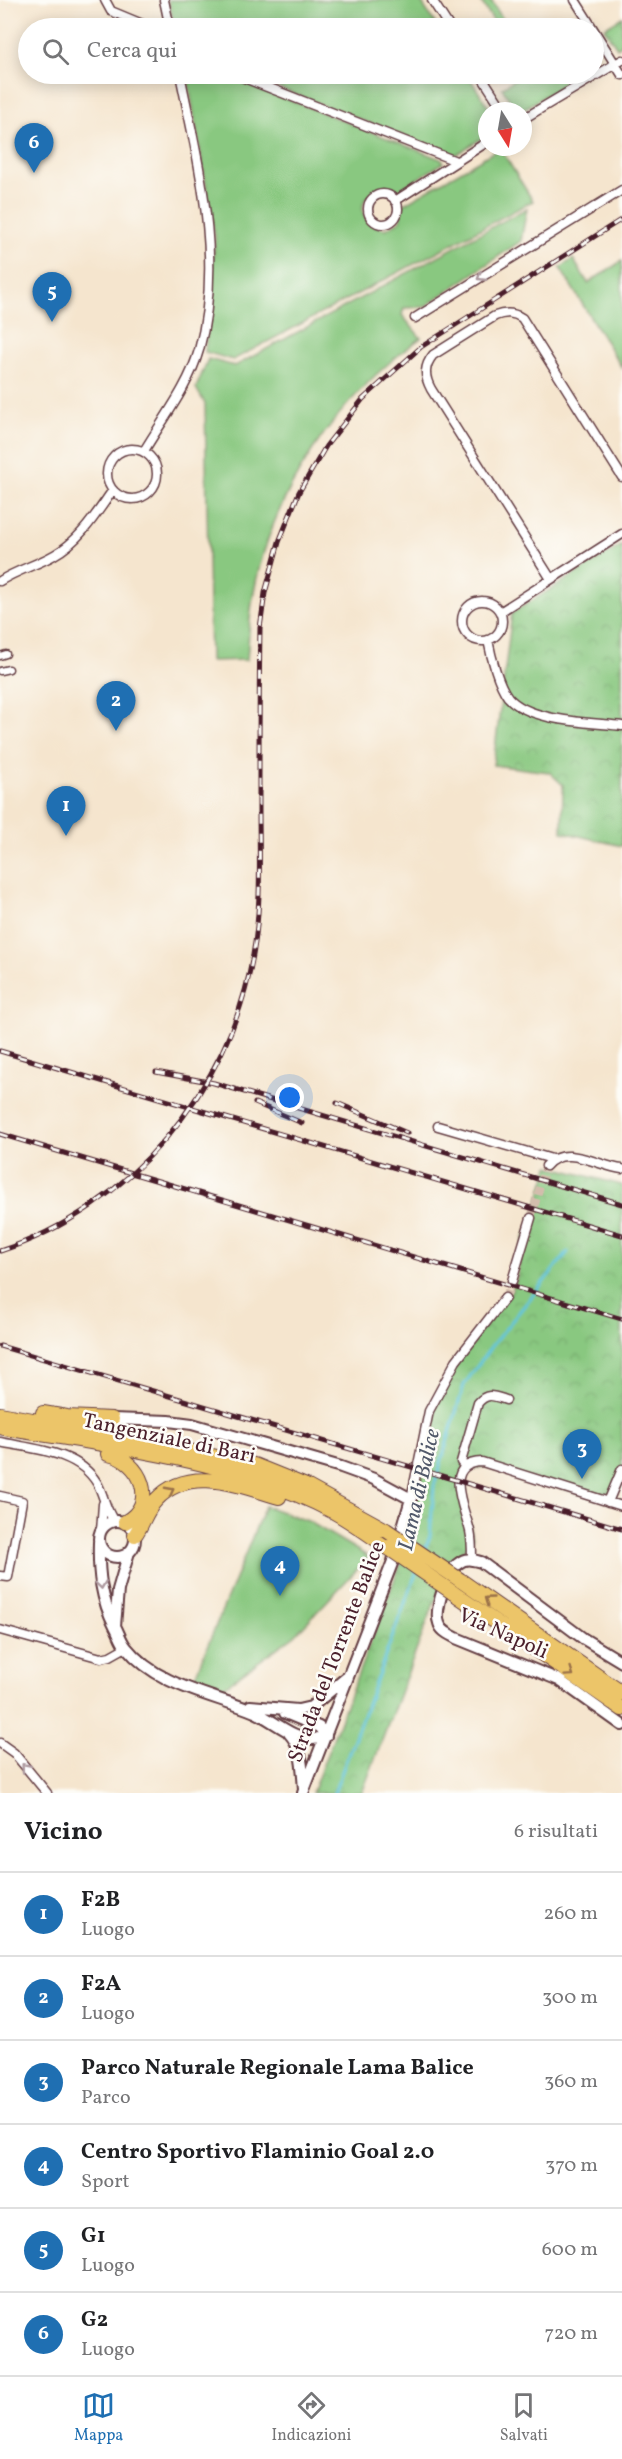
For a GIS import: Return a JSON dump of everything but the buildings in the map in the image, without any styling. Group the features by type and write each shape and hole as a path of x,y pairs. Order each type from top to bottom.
{"highway":[{"path":"0,1408 67,1417 112,1419"},
{"name":"Tangenziale di Bari","path":"0,1414 230,1458 282,1475 328,1497 386,1530 456,1586 622,1709"},
{"name":"Tangenziale di Bari","path":"0,1427 195,1463 255,1478 314,1503 335,1512 387,1547 456,1586 622,1693"},
{"path":"0,1432 119,1456 130,1464 140,1480 142,1501 139,1511 119,1522"},
{"path":"135,1535 150,1506 158,1498 175,1487 199,1481 232,1482 277,1497 314,1503"}],"street":[{"path":"105,0 111,11 128,18"},
{"path":"164,0 168,18"},
{"path":"432,0 444,18"},
{"path":"576,0 588,18"},
{"path":"604,40 619,62 622,75"},
{"path":"604,71 619,62"},
{"path":"144,451 189,377 199,351 209,302 211,258 194,142 182,84"},
{"path":"260,84 456,161"},
{"path":"486,84 498,102"},
{"path":"532,114 582,84"},
{"path":"395,201 478,148"},
{"path":"415,318 622,190"},
{"path":"551,579 427,381 425,373 428,361 433,355 503,313 510,312 522,318 622,477"},
{"path":"130,448 144,451 151,456 158,470 155,486 150,492 135,499 126,499 112,490 107,477 109,464 117,453 130,448"},
{"path":"0,581 55,555 75,540 112,490"},
{"path":"500,612 622,534"},
{"path":"0,573 15,572"},
{"path":"483,601 496,606 500,612 501,629 488,640 474,640 464,630 462,617 470,605 483,601"},
{"path":"488,640 492,661 507,696 520,708 536,714 622,726"},
{"path":"0,671 9,669"},
{"path":"438,1126 549,1163 566,1154 622,1169"},
{"path":"512,1281 531,1218"},
{"name":"Strada del Torrente Balice","path":"304,1792 393,1561 411,1498 429,1411 456,1361 505,1298"},
{"path":"465,1467 461,1462 462,1455 478,1403 484,1396 492,1395 506,1400"},
{"path":"112,1419 192,1424 341,1467 374,1479 411,1498"},
{"path":"0,1442 51,1452 71,1460 86,1470 97,1484 103,1501 119,1522 129,1526 135,1535 118,1590 115,1626"},
{"path":"472,1559 470,1530 458,1491 461,1473 473,1462 482,1462 622,1506"},
{"path":"608,1502 622,1469"},
{"path":"0,1496 22,1501 8,1577 0,1576"},
{"path":"103,1501 98,1566 102,1595 109,1615 126,1647 153,1670 172,1682 238,1705 313,1740 326,1736 319,1726 276,1710"},
{"path":"119,1522 104,1526 100,1536 105,1552 114,1556 129,1552"},
{"name":"Via Napoli","path":"622,1662 584,1639 494,1571 472,1559 456,1564 447,1578 438,1614 439,1623 444,1631 559,1680 622,1725"},
{"path":"0,1630 101,1658 126,1647"},
{"path":"238,1705 276,1710 298,1710 311,1707 349,1676"},
{"path":"285,1728 296,1740 302,1757 304,1792"},
{"path":"0,1743 14,1753 47,1793"}],"green space":[{"path":"168,0 420,0 432,18 172,18"},
{"path":"480,0 491,0 502,18 492,18"},
{"path":"622,17 622,45 617,48 604,28"},
{"path":"189,84 249,84 443,160 443,163 393,194 382,192 367,198 363,205 363,212 374,225 386,229 400,221 402,205 486,156 505,156 533,201 233,360 205,352 215,237"},
{"path":"269,84 473,84 485,102 478,102 478,141 454,156"},
{"path":"508,84 563,84 532,104 532,102 511,102 502,88"},
{"path":"527,208 521,241 424,307 404,308 402,315 421,338 390,362 336,418 313,449 276,518 263,554 254,592 247,660 210,661 205,404 196,388 208,359 235,366"},
{"path":"573,259 588,283 622,261 622,368 560,268"},
{"path":"622,545 622,846 562,832 563,785 549,772 493,765 512,613"},
{"path":"549,1166 622,1185 622,1480 611,1503 488,1466 473,1469 468,1467 462,1493 473,1538 459,1557 437,1596 362,1793 312,1793 409,1542 427,1425 444,1383 482,1324 511,1292 516,1281 524,1237 535,1212"},
{"path":"265,1506 308,1521 369,1557 295,1635 221,1689 193,1681"}],"waterway":[{"name":"Lama di Balice","path":"424,1551 430,1536 434,1486 464,1385 493,1344 568,1252"},
{"name":"Lama di Balice","path":"334,1793 417,1571"}],"tunnel":[{"path":"531,1218 546,1166"},
{"path":"505,1298 512,1281"}],"railway":[{"path":"0,1251 47,1232 91,1206 131,1174 167,1138 197,1096 222,1052 241,1004 253,955 258,918 260,628 265,593 279,542 299,492 326,446 363,399 421,347 622,219"},
{"path":"0,1051 622,1235"},
{"path":"156,1072 214,1083 622,1204"},
{"path":"255,1103 302,1123"},
{"path":"337,1103 407,1133"},
{"path":"0,1134 622,1319"},
{"path":"0,1346 622,1529"}],"place":[{"name":"G2","path":"34,173"},
{"name":"G1","path":"52,322"},
{"name":"F2A","path":"116,731"},
{"name":"F2B","path":"66,836"},
{"name":"Parco Naturale Regionale Lama Balice","path":"582,1479"},
{"name":"Centro Sportivo Flaminio Goal 2.0","path":"280,1596"}]}
